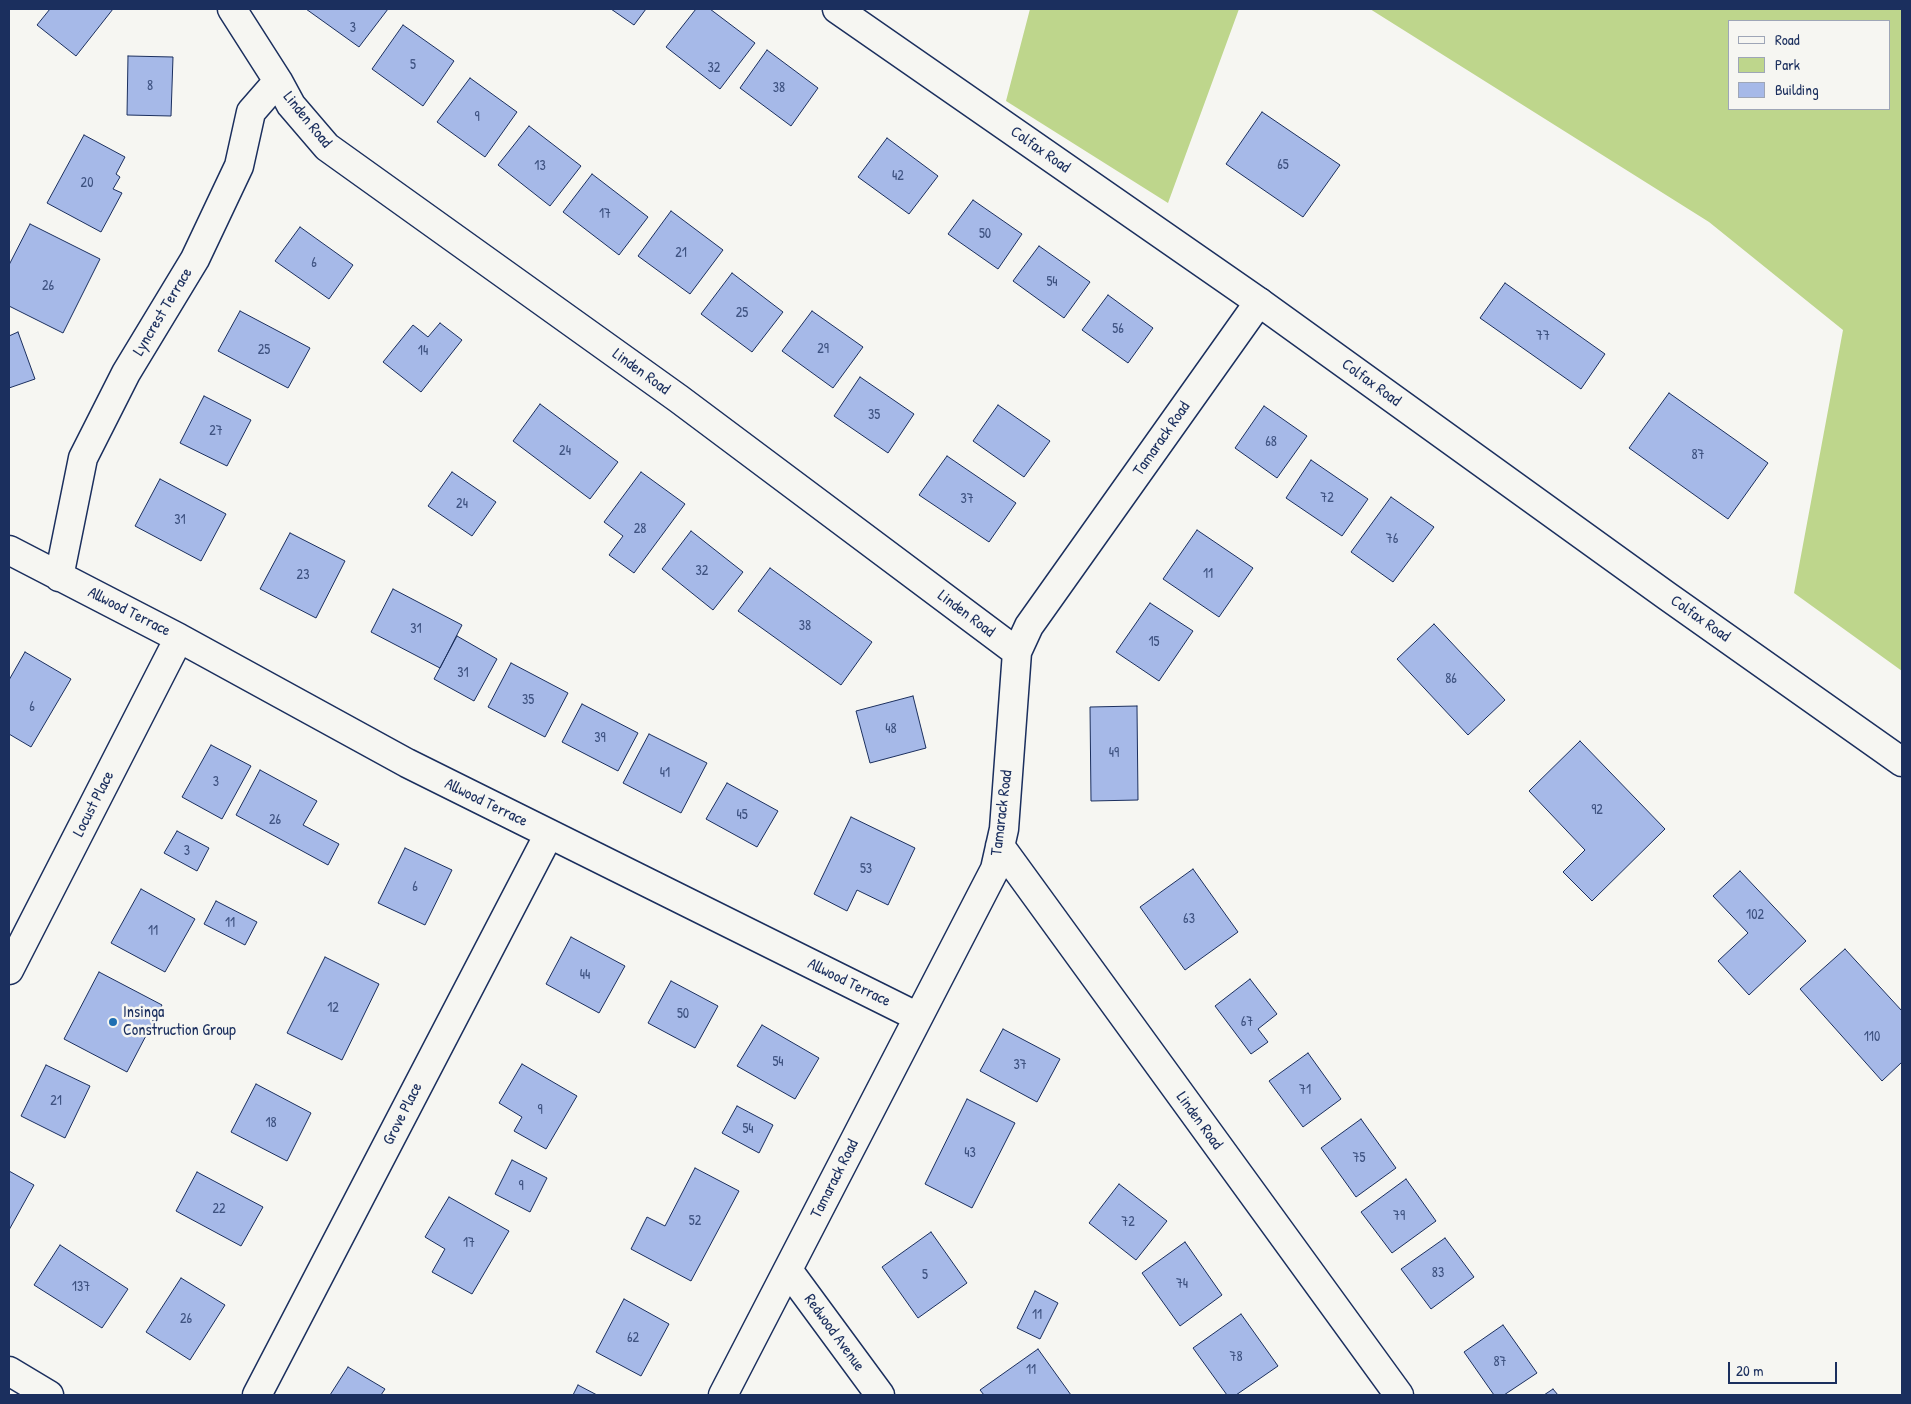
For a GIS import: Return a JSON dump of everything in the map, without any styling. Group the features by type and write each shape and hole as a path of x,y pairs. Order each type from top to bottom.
{"street":[{"path":"232,9 278,81"},
{"name":"Colfax Road","path":"837,9 1260,302 1667,596 1902,762"},
{"name":"Lyncrest Terrace","path":"59,577 83,458 126,373 195,259 239,166 251,112 278,81"},
{"name":"Linden Road","path":"278,81 291,105 327,147 679,399 1017,652"},
{"name":"Tamarack Road","path":"723,1395 994,869 1004,829 1017,652 1029,626 1260,302"},
{"path":"9,550 59,577"},
{"name":"Allwood Terrace","path":"59,577 179,638 407,763 918,1017"},
{"name":"Locust Place","path":"9,970 179,638"},
{"name":"Grove Place","path":"257,1395 548,834"},
{"name":"Linden Road","path":"1000,846 1399,1395"},
{"name":"Redwood Avenue","path":"788,1270 880,1395"},
{"path":"9,1371 49,1395"}],"green space":[{"path":"1030,9 1239,9 1168,203 1006,101"},
{"path":"1370,9 1902,9 1902,671 1794,593 1843,330 1709,222"}],"building":[{"path":"50,9 113,9 76,56 37,25"},
{"path":"306,9 388,9 359,47"},
{"path":"611,9 646,9 634,25"},
{"path":"696,9 710,9 755,43 720,89 666,47"},
{"path":"403,25 454,61 423,106 372,69"},
{"path":"767,50 818,88 791,126 740,88"},
{"path":"128,56 173,57 171,116 127,115"},
{"path":"470,78 517,112 485,157 437,122"},
{"path":"1262,112 1340,165 1303,217 1226,164"},
{"path":"529,126 581,166 550,206 498,165"},
{"path":"84,135 125,157 116,174 120,177 113,189 122,193 101,232 47,203"},
{"path":"887,138 938,176 909,214 858,177"},
{"path":"592,174 648,217 619,255 563,212"},
{"path":"973,200 1022,234 998,269 948,234"},
{"path":"671,211 723,250 690,294 638,256"},
{"path":"30,224 100,259 63,333 9,306 9,265"},
{"path":"300,227 353,265 329,299 275,261"},
{"path":"1039,246 1090,282 1064,318 1013,281"},
{"path":"732,273 783,312 752,352 701,314"},
{"path":"1505,283 1605,354 1581,389 1480,318"},
{"path":"1108,295 1153,328 1128,363 1082,330"},
{"path":"240,311 310,348 288,388 218,351"},
{"path":"812,311 863,347 833,388 782,351"},
{"path":"440,323 462,340 421,392 383,362 413,325 428,337"},
{"path":"18,332 35,379 9,388 9,336"},
{"path":"860,377 914,414 888,453 834,416"},
{"path":"1669,393 1768,463 1728,519 1629,448"},
{"path":"204,396 251,420 227,466 180,443"},
{"path":"540,404 618,462 590,499 513,441"},
{"path":"998,405 1050,441 1024,477 973,441"},
{"path":"1264,406 1307,436 1277,478 1235,448"},
{"path":"947,456 1016,503 989,542 919,495"},
{"path":"1311,460 1368,499 1342,536 1286,498"},
{"path":"452,472 496,502 472,536 428,506"},
{"path":"641,472 685,504 634,573 609,555 623,536 604,522"},
{"path":"160,479 226,514 201,561 135,526"},
{"path":"1391,497 1434,527 1393,582 1351,552"},
{"path":"1197,530 1253,568 1219,617 1163,579"},
{"path":"691,531 743,572 713,610 662,569"},
{"path":"290,533 345,561 316,618 260,589"},
{"path":"770,568 872,642 841,685 738,611"},
{"path":"393,589 462,625 440,668 371,632"},
{"path":"1150,603 1193,631 1159,681 1116,652"},
{"path":"1434,624 1505,700 1468,735 1397,659"},
{"path":"457,636 497,659 474,701 434,679"},
{"path":"25,652 71,679 31,747 9,734 9,680"},
{"path":"511,663 568,693 545,737 488,707"},
{"path":"913,696 926,748 870,763 856,711"},
{"path":"582,704 638,733 618,771 562,742"},
{"path":"1137,706 1138,800 1091,801 1090,707"},
{"path":"649,734 707,763 681,813 623,783"},
{"path":"1580,741 1665,829 1592,901 1563,872 1585,850 1529,791"},
{"path":"211,745 251,766 222,819 182,797"},
{"path":"260,770 317,801 303,825 339,844 328,865 236,815"},
{"path":"727,783 778,811 757,847 706,819"},
{"path":"851,817 915,848 888,905 857,890 847,911 814,894"},
{"path":"177,831 209,848 197,871 164,853"},
{"path":"405,848 452,870 425,925 378,903"},
{"path":"1193,869 1238,932 1185,970 1140,907"},
{"path":"1740,871 1806,941 1749,995 1718,961 1748,933 1713,896"},
{"path":"141,889 195,919 165,972 111,943"},
{"path":"216,901 257,922 245,945 204,924"},
{"path":"571,937 625,966 599,1013 546,984"},
{"path":"1845,949 1902,1011 1902,1062 1882,1081 1800,989"},
{"path":"325,957 379,984 342,1060 287,1033"},
{"name":"Insinga Construction Group","path":"99,972 162,1005 127,1072 64,1039"},
{"path":"1250,979 1277,1014 1258,1029 1268,1042 1251,1054 1215,1006"},
{"path":"671,981 718,1006 695,1048 648,1023"},
{"path":"762,1025 819,1058 795,1099 737,1066"},
{"path":"1003,1029 1060,1059 1037,1102 980,1071"},
{"path":"1308,1053 1341,1099 1303,1127 1269,1081"},
{"path":"522,1064 577,1096 546,1149 514,1131 522,1117 499,1103"},
{"path":"46,1065 90,1086 65,1138 21,1116"},
{"path":"256,1084 311,1113 287,1161 231,1132"},
{"path":"967,1099 1015,1123 972,1208 925,1184"},
{"path":"737,1106 773,1125 759,1153 722,1133"},
{"path":"1361,1119 1396,1168 1356,1197 1321,1148"},
{"path":"512,1160 547,1178 530,1212 495,1194"},
{"path":"695,1168 739,1191 691,1281 631,1249 647,1217 665,1226"},
{"path":"9,1171 34,1185 9,1230"},
{"path":"197,1172 263,1207 241,1246 176,1211"},
{"path":"1406,1179 1436,1221 1392,1253 1361,1212"},
{"path":"1119,1184 1167,1221 1136,1260 1089,1223"},
{"path":"449,1197 509,1231 472,1294 432,1272 445,1249 425,1237"},
{"path":"931,1232 967,1283 918,1318 882,1267"},
{"path":"1445,1238 1474,1277 1431,1309 1401,1269"},
{"path":"1185,1242 1222,1295 1180,1326 1142,1273"},
{"path":"60,1245 128,1289 102,1328 34,1285"},
{"path":"181,1278 225,1305 190,1360 146,1332"},
{"path":"1035,1291 1058,1303 1040,1339 1017,1328"},
{"path":"624,1299 669,1324 641,1376 596,1352"},
{"path":"1241,1314 1278,1366 1236,1395 1227,1395 1193,1348"},
{"path":"1503,1325 1537,1373 1504,1395 1494,1395 1464,1352"},
{"path":"1038,1349 1071,1395 984,1395 980,1390"},
{"path":"348,1367 385,1389 381,1395 330,1395"},
{"path":"578,1385 597,1395 573,1395"},
{"path":"1553,1389 1558,1395 1544,1395"}],"place":[{"name":"Insinga Construction Group","path":"113,1022"}]}
